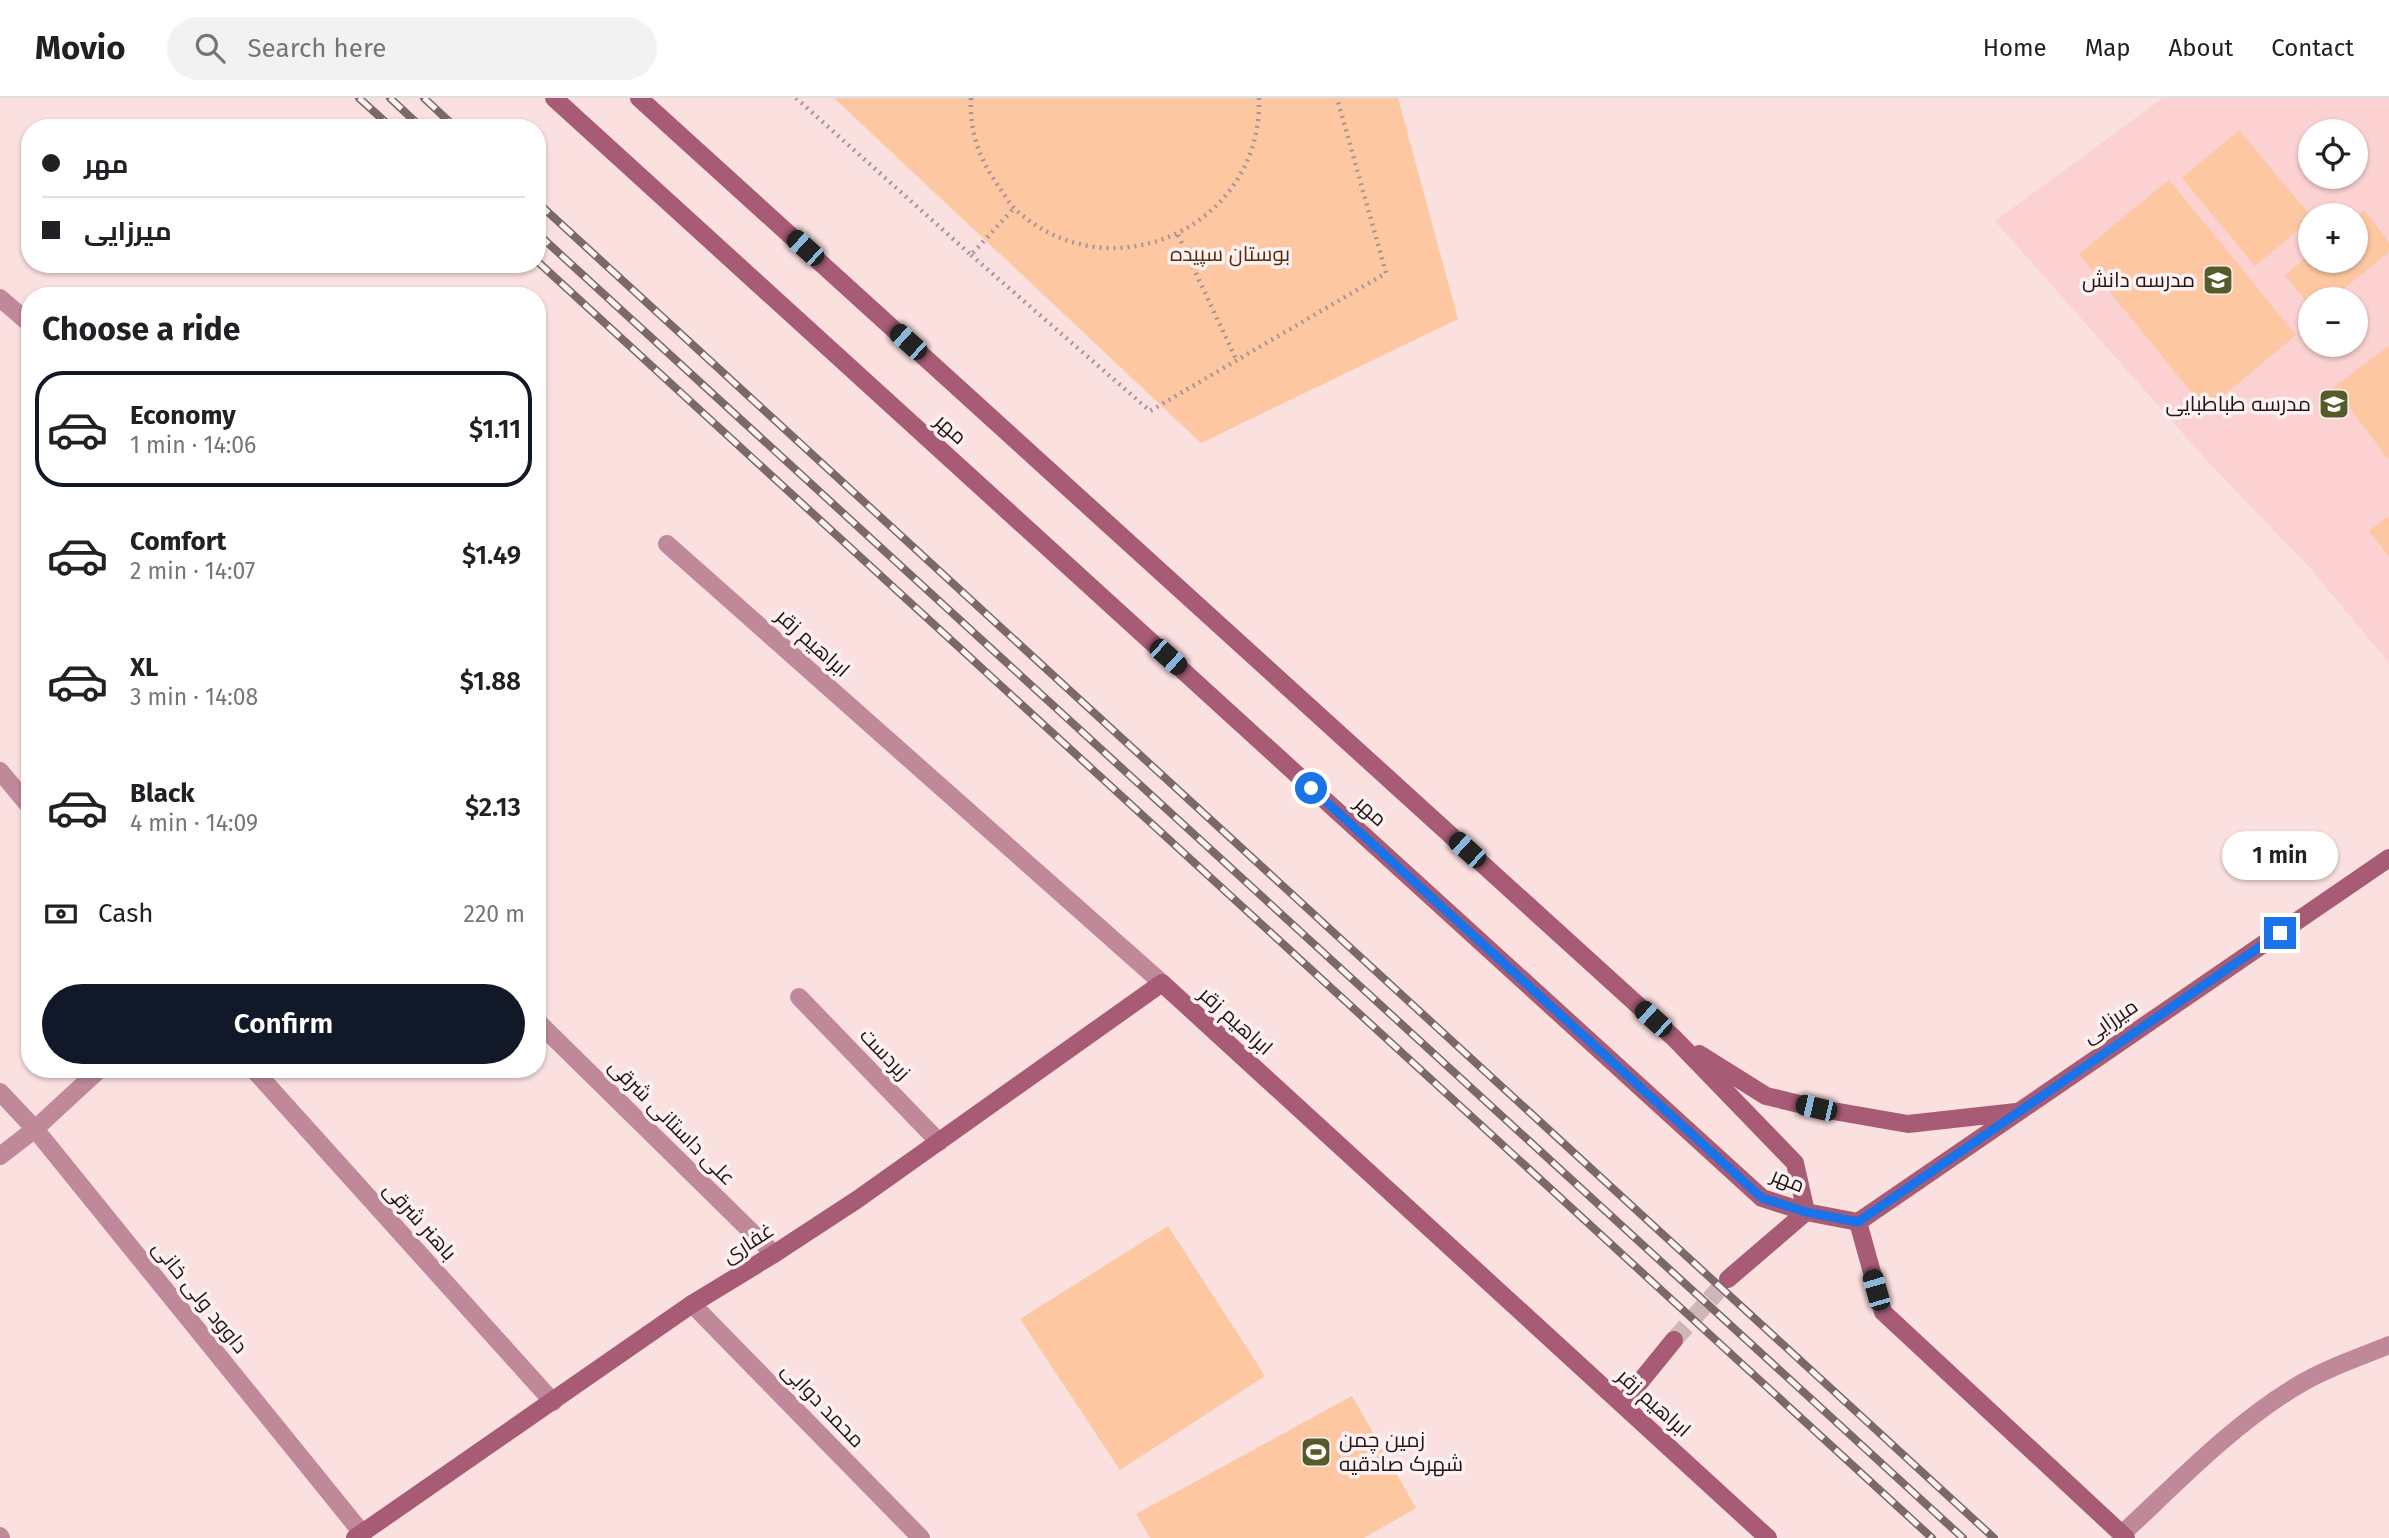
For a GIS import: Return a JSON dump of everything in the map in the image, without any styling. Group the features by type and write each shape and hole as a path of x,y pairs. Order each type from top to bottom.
{"street":[{"name":"مهر","path":"554,98 1762,1198 1806,1212"},
{"name":"مهر","path":"639,98 1674,1038 1795,1163 1806,1212"},
{"path":"0,298 21,316"},
{"name":"ابراهیم زقر","path":"667,544 1162,984 1768,1538"},
{"path":"0,771 21,796"},
{"name":"میرزایی","path":"1858,1222 2389,858"},
{"name":"غفاری","path":"361,1537 692,1304 774,1254 939,1142 1162,984"},
{"name":"زبردست","path":"799,997 939,1142"},
{"name":"علی داستانی شرقی","path":"546,1030 774,1254"},
{"path":"1674,1038 1766,1096 1816,1108 1908,1124 2019,1111"},
{"path":"0,1156 35,1129 90,1078"},
{"name":"باهنر شرقی","path":"261,1078 554,1402"},
{"name":"داوود ولی خانی","path":"0,1092 35,1129 361,1537"},
{"path":"1728,1279 1806,1212 1858,1222 1883,1312 2124,1536 2199,1462 2254,1416 2296,1386 2389,1345"},
{"name":"محمد دوابی","path":"692,1304 921,1538"},
{"path":"1622,1405 1674,1340"}],"path":[{"path":"796,98 1150,411 1386,273 1337,98"},
{"path":"971,98 970,119 984,168 1014,208 1050,233 1093,247 1136,247 1178,235 1217,207 1246,168 1259,121 1259,98"},
{"path":"971,255 1014,208"},
{"path":"1178,235 1236,359"}],"shaded area":[{"name":"مدرسه دانش","path":"2163,98 2389,98 2389,663 2310,568 2209,463 1995,221"}],"green space":[{"name":"بوستان سپیده","path":"834,98 1398,98 1458,319 1201,443"},
{"path":"2239,130 2300,203 2298,230 2255,266 2182,178"},
{"path":"2169,180 2296,335 2206,410 2079,254"},
{"path":"2368,215 2389,242 2389,252 2368,269"},
{"path":"2298,264 2298,273 2363,273 2346,287 2298,287 2298,291 2285,275"},
{"path":"2389,346 2389,460 2334,387"},
{"path":"2389,516 2389,557 2369,531"},
{"path":"1168,1226 1265,1376 1120,1470 1020,1319"},
{"name":"زمین چمن شهرک صادقیه","path":"1352,1396 1416,1508 1364,1538 1150,1538 1136,1514"}],"tunnel":[{"path":"1674,1340 1728,1279"}],"railway":[{"path":"359,98 382,119"},
{"path":"390,98 412,119"},
{"path":"424,98 446,119"},
{"path":"546,210 1994,1538"},
{"path":"546,241 1963,1538"},
{"path":"546,269 1932,1538"}],"place":[{"name":"مدرسه دانش","path":"2218,280"},
{"name":"مدرسه طباطبایی","path":"2334,404"},
{"name":"زمین چمن شهرک صادقیه","path":"1316,1452"}],"route":[{"path":"1311,788 1762,1198 1806,1212 1858,1222 2280,933"}]}
